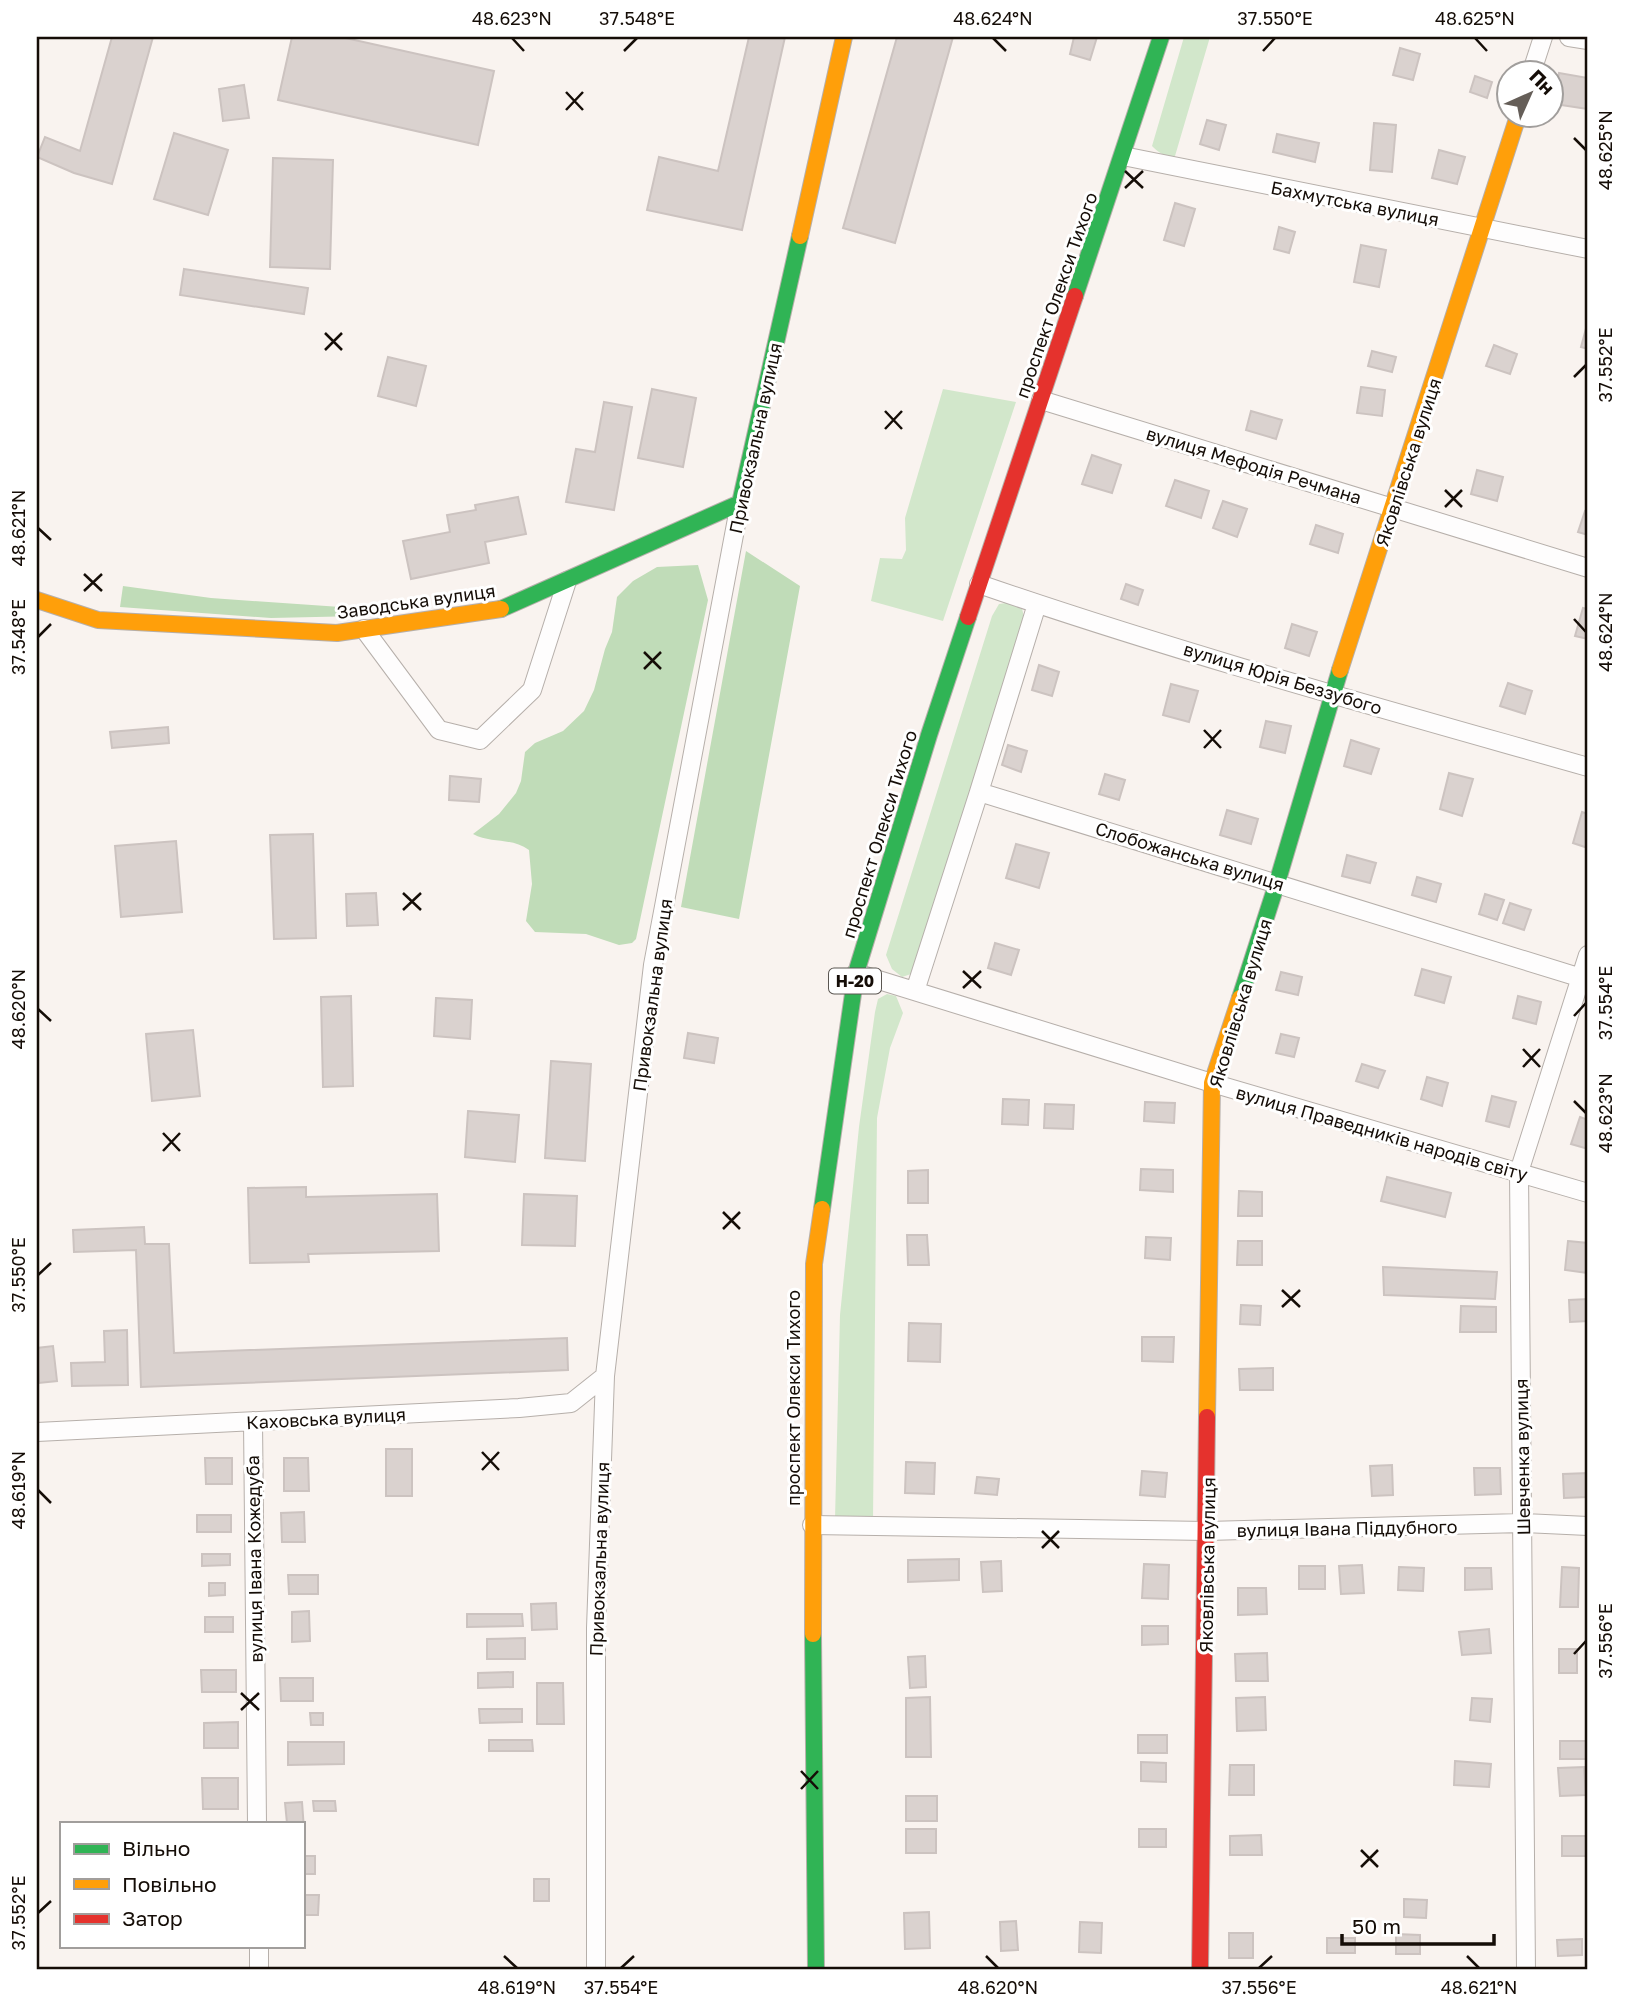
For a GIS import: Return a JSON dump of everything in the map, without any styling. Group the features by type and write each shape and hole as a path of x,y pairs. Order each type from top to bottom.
{"street":[{"name":"Привокзальна вулиця","path":"596,1970 596,1628 605,1376 653,965 740,503 844,37"},
{"name":"проспект Олекси Тихого","path":"816,1970 812,1525 814,1264 856,972 929,735 1161,37"},
{"path":"1535,60 1542,37"},
{"path":"1569,37 1588,40"},
{"name":"Яковлівська вулиця","path":"1200,1970 1212,1083 1277,883 1332,694 1514,130"},
{"name":"Бахмутська вулиця","path":"1123,156 1588,249"},
{"name":"вулиця Мефодія Речмана","path":"1041,400 1588,568"},
{"name":"Заводська вулиця","path":"37,600 99,620 337,633 506,608 740,503"},
{"path":"364,629 439,730 480,740 533,690 567,581"},
{"name":"вулиця Юрія Беззубого","path":"979,584 1332,694 1588,767"},
{"path":"915,991 1037,604"},
{"name":"Слобожанська вулиця","path":"979,792 1585,979"},
{"name":"Шевченка вулиця","path":"1526,1970 1519,1172 1585,979 1588,955"},
{"name":"вулиця Праведників народів світу","path":"856,972 1212,1083 1588,1194"},
{"name":"Каховська вулиця","path":"37,1432 519,1408 571,1403 605,1376"},
{"name":"вулиця Івана Кожедуба","path":"253,1421 257,1822"},
{"name":"вулиця Івана Піддубного","path":"812,1525 1207,1531 1522,1523 1588,1526"},
{"path":"259,1948 259,1970"}],"green space":[{"path":"1184,37 1210,37 1175,156 1168,156 1152,146"},
{"path":"943,389 1016,402 943,621 871,601 880,558 902,559 906,550 905,518"},
{"path":"746,551 800,586 739,919 681,907"},
{"path":"698,565 708,600 636,939 632,943 619,945 586,934 535,932 526,921 532,884 529,850 515,843 473,834 499,814 516,793 521,781 525,752 535,743 563,731 584,711 594,690 612,632 617,597 633,581 657,567"},
{"path":"123,586 211,598 355,608 360,616 271,618 120,607"},
{"path":"1006,603 1022,609 1025,620 917,967 911,974 902,977 892,969 886,955 992,616 999,604"},
{"path":"887,994 896,996 903,1013 890,1048 877,1118 873,1520 835,1519 840,1315 859,1127 875,1012 878,999"}],"building":[{"path":"112,37 153,37 112,184 74,173 37,157 45,137 80,151"},
{"path":"292,37 341,37 494,71 478,145 278,100"},
{"path":"749,37 785,37 742,230 647,210 659,157 718,171"},
{"path":"897,37 953,37 895,243 843,228"},
{"path":"1074,37 1097,37 1090,60 1070,54"},
{"path":"1400,48 1420,54 1413,80 1393,75"},
{"path":"1566,74 1588,78 1588,109 1566,106"},
{"path":"1475,76 1492,82 1487,98 1470,92"},
{"path":"244,85 249,118 223,121 219,89"},
{"path":"1207,120 1226,125 1219,150 1200,144"},
{"path":"1374,123 1396,125 1392,172 1370,170"},
{"path":"174,133 228,150 208,215 154,199"},
{"path":"1277,134 1319,143 1315,162 1273,152"},
{"path":"1439,150 1465,157 1457,184 1432,178"},
{"path":"273,158 333,160 330,269 270,267"},
{"path":"1175,203 1195,209 1184,246 1164,240"},
{"path":"1279,227 1295,232 1289,253 1274,249"},
{"path":"1361,245 1386,250 1379,287 1354,282"},
{"path":"184,269 308,288 304,314 180,295"},
{"path":"1588,321 1588,349 1581,347"},
{"path":"1494,345 1517,354 1510,374 1486,366"},
{"path":"1372,351 1396,357 1392,372 1368,366"},
{"path":"388,357 426,366 416,406 378,396"},
{"path":"1361,387 1385,390 1382,416 1357,413"},
{"path":"652,389 696,398 683,467 638,458"},
{"path":"604,402 632,407 614,510 566,502 576,449 595,452"},
{"path":"1251,411 1282,420 1276,439 1246,430"},
{"path":"1092,455 1121,465 1112,493 1082,484"},
{"path":"1477,470 1503,477 1497,501 1471,494"},
{"path":"1175,480 1209,491 1201,518 1166,506"},
{"path":"518,497 526,534 485,542 489,563 411,579 403,541 450,532 447,515 476,510 475,505"},
{"path":"1223,501 1247,509 1237,537 1213,528"},
{"path":"1585,511 1588,512 1588,535 1578,532"},
{"path":"1316,525 1343,534 1338,553 1310,544"},
{"path":"1126,584 1143,590 1138,605 1121,599"},
{"path":"1583,608 1588,609 1588,639 1575,636"},
{"path":"1292,624 1317,632 1309,656 1285,648"},
{"path":"1039,665 1059,672 1052,696 1032,690"},
{"path":"1508,683 1532,691 1525,714 1500,706"},
{"path":"1171,684 1198,691 1189,722 1163,715"},
{"path":"1266,721 1291,726 1285,753 1260,747"},
{"path":"168,727 169,743 112,748 110,732"},
{"path":"1351,740 1379,749 1371,774 1344,766"},
{"path":"1008,745 1027,751 1021,772 1002,765"},
{"path":"1449,773 1473,779 1462,816 1440,809"},
{"path":"1105,774 1125,780 1119,800 1099,794"},
{"path":"450,776 481,779 479,802 449,800"},
{"path":"1227,810 1258,819 1251,844 1220,835"},
{"path":"1582,812 1588,814 1588,848 1573,843"},
{"path":"313,834 316,938 274,939 270,835"},
{"path":"176,841 182,912 121,917 115,846"},
{"path":"1016,844 1049,853 1039,888 1006,878"},
{"path":"1347,855 1376,863 1370,883 1342,876"},
{"path":"1417,877 1441,884 1436,902 1412,895"},
{"path":"376,893 378,925 347,926 346,894"},
{"path":"1485,894 1504,900 1497,920 1479,914"},
{"path":"1510,903 1531,910 1524,930 1503,923"},
{"path":"995,943 1019,950 1011,975 988,968"},
{"path":"1422,969 1451,977 1444,1003 1415,995"},
{"path":"1281,972 1302,977 1298,995 1276,990"},
{"path":"351,996 353,1086 323,1087 321,997"},
{"path":"1518,996 1541,1002 1536,1024 1513,1018"},
{"path":"436,998 472,1000 470,1039 434,1036"},
{"path":"193,1030 200,1096 152,1101 146,1034"},
{"path":"688,1033 718,1038 714,1063 684,1058"},
{"path":"1281,1034 1299,1038 1294,1057 1276,1053"},
{"path":"551,1061 591,1064 585,1161 545,1158"},
{"path":"1362,1064 1385,1071 1378,1088 1356,1081"},
{"path":"1427,1077 1448,1083 1442,1106 1421,1099"},
{"path":"1492,1096 1516,1102 1509,1127 1486,1121"},
{"path":"1003,1099 1029,1100 1028,1125 1002,1124"},
{"path":"1145,1102 1175,1103 1174,1123 1144,1121"},
{"path":"1045,1104 1074,1105 1073,1129 1044,1128"},
{"path":"468,1111 519,1115 515,1162 465,1157"},
{"path":"1580,1117 1588,1120 1588,1149 1571,1144"},
{"path":"1141,1169 1173,1170 1173,1192 1140,1190"},
{"path":"928,1170 928,1203 908,1203 908,1171"},
{"path":"1387,1177 1451,1193 1445,1217 1381,1201"},
{"path":"306,1187 306,1197 437,1194 439,1251 308,1254 309,1262 250,1263 248,1188"},
{"path":"1239,1191 1262,1192 1262,1216 1238,1216"},
{"path":"524,1194 577,1196 575,1246 522,1245"},
{"path":"144,1227 145,1244 169,1244 174,1353 567,1338 568,1370 141,1387 136,1250 74,1252 73,1230"},
{"path":"907,1235 927,1235 929,1265 908,1265"},
{"path":"1146,1237 1171,1238 1170,1260 1145,1258"},
{"path":"1238,1241 1262,1241 1262,1265 1237,1265"},
{"path":"1568,1241 1588,1243 1588,1273 1565,1270"},
{"path":"1383,1267 1497,1272 1495,1299 1384,1295"},
{"path":"1588,1299 1588,1321 1570,1322 1569,1300"},
{"path":"1241,1305 1261,1306 1260,1325 1240,1324"},
{"path":"1461,1306 1496,1307 1496,1332 1460,1332"},
{"path":"909,1323 941,1324 940,1362 908,1361"},
{"path":"127,1330 128,1385 72,1386 71,1363 105,1362 104,1331"},
{"path":"1142,1337 1174,1337 1173,1362 1142,1361"},
{"path":"53,1346 57,1381 39,1383 37,1348"},
{"path":"1273,1368 1273,1390 1240,1390 1239,1369"},
{"path":"386,1449 412,1449 412,1496 386,1496"},
{"path":"205,1458 232,1458 232,1484 206,1484"},
{"path":"284,1458 308,1458 309,1491 284,1491"},
{"path":"906,1462 935,1463 934,1494 905,1493"},
{"path":"1392,1465 1393,1495 1372,1496 1370,1466"},
{"path":"1474,1468 1500,1468 1501,1494 1475,1495"},
{"path":"1142,1471 1167,1473 1165,1497 1140,1495"},
{"path":"1588,1473 1588,1497 1564,1498 1563,1474"},
{"path":"977,1477 999,1479 997,1495 975,1493"},
{"path":"304,1512 305,1542 282,1542 281,1513"},
{"path":"197,1515 231,1515 231,1532 197,1532"},
{"path":"202,1554 230,1554 230,1565 202,1566"},
{"path":"959,1559 959,1580 908,1582 908,1560"},
{"path":"1001,1561 1002,1591 983,1592 981,1562"},
{"path":"1144,1564 1169,1565 1168,1599 1142,1598"},
{"path":"1362,1565 1364,1593 1341,1594 1339,1566"},
{"path":"1299,1566 1325,1566 1325,1589 1299,1589"},
{"path":"1399,1567 1424,1568 1423,1591 1398,1590"},
{"path":"1562,1567 1579,1568 1578,1607 1560,1607"},
{"path":"1465,1568 1491,1568 1492,1589 1465,1590"},
{"path":"288,1575 318,1575 318,1594 289,1594"},
{"path":"209,1583 225,1583 225,1595 209,1596"},
{"path":"1238,1588 1266,1588 1267,1614 1238,1615"},
{"path":"556,1603 557,1629 532,1630 531,1604"},
{"path":"309,1611 310,1641 292,1642 292,1612"},
{"path":"467,1614 522,1614 523,1626 467,1627"},
{"path":"205,1617 233,1617 233,1632 205,1632"},
{"path":"1142,1626 1168,1626 1168,1644 1142,1645"},
{"path":"1489,1629 1491,1653 1462,1655 1459,1632"},
{"path":"525,1638 525,1659 487,1659 487,1639"},
{"path":"1559,1649 1577,1649 1577,1673 1559,1673"},
{"path":"1267,1653 1268,1681 1236,1681 1235,1654"},
{"path":"925,1656 926,1687 910,1688 908,1657"},
{"path":"201,1670 236,1670 236,1692 202,1692"},
{"path":"513,1672 513,1687 478,1688 478,1673"},
{"path":"280,1678 313,1678 313,1701 281,1701"},
{"path":"537,1683 563,1683 564,1724 537,1724"},
{"path":"930,1697 931,1757 906,1757 906,1698"},
{"path":"1265,1697 1266,1730 1237,1731 1236,1698"},
{"path":"1472,1698 1492,1699 1490,1722 1470,1720"},
{"path":"479,1709 522,1709 522,1722 480,1723"},
{"path":"310,1713 323,1713 323,1725 311,1725"},
{"path":"238,1722 238,1748 204,1748 204,1723"},
{"path":"1138,1735 1167,1735 1167,1753 1138,1753"},
{"path":"489,1740 532,1740 533,1751 489,1751"},
{"path":"1560,1741 1588,1741 1588,1759 1560,1759"},
{"path":"288,1742 344,1742 344,1764 288,1765"},
{"path":"1455,1761 1491,1764 1489,1787 1454,1785"},
{"path":"1141,1762 1166,1763 1166,1782 1141,1781"},
{"path":"1230,1765 1254,1765 1254,1795 1229,1795"},
{"path":"1584,1767 1586,1795 1560,1796 1558,1768"},
{"path":"202,1778 238,1778 238,1809 203,1809"},
{"path":"906,1796 937,1796 937,1821 906,1821"},
{"path":"313,1801 335,1801 336,1811 314,1811"},
{"path":"302,1802 303,1822 287,1822 285,1803"},
{"path":"906,1829 936,1829 936,1853 906,1853"},
{"path":"1139,1829 1166,1829 1166,1847 1139,1847"},
{"path":"1261,1835 1262,1855 1230,1855 1230,1836"},
{"path":"1562,1836 1587,1836 1587,1856 1562,1856"},
{"path":"304,1856 315,1856 315,1874 304,1874"},
{"path":"534,1879 549,1879 549,1901 534,1901"},
{"path":"304,1895 319,1895 318,1915 304,1915"},
{"path":"1404,1899 1427,1900 1426,1918 1404,1917"},
{"path":"929,1912 930,1948 905,1949 904,1913"},
{"path":"1016,1921 1018,1950 1001,1951 1000,1922"},
{"path":"1080,1922 1102,1923 1101,1953 1079,1952"},
{"path":"1229,1933 1253,1933 1253,1958 1229,1958"},
{"path":"1396,1934 1420,1935 1420,1954 1396,1954"},
{"path":"1327,1938 1355,1938 1355,1953 1327,1953"},
{"path":"1582,1939 1582,1955 1558,1956 1557,1940"}],"traffic: fast":[{"path":"1075,296 1161,37"},
{"path":"501,609 740,503 800,236"},
{"path":"822,1209 856,973 968,617"},
{"path":"1240,998 1340,670"},
{"path":"813,1634 816,1970"}],"traffic: slow":[{"path":"800,236 844,37"},
{"path":"1340,670 1514,130"},
{"path":"37,600 98,620 337,633 501,609"},
{"path":"1207,1417 1212,1083 1240,998"},
{"path":"813,1634 814,1264 822,1209"}],"traffic: jam":[{"path":"968,617 1075,296"},
{"path":"1200,1970 1207,1417"}]}
